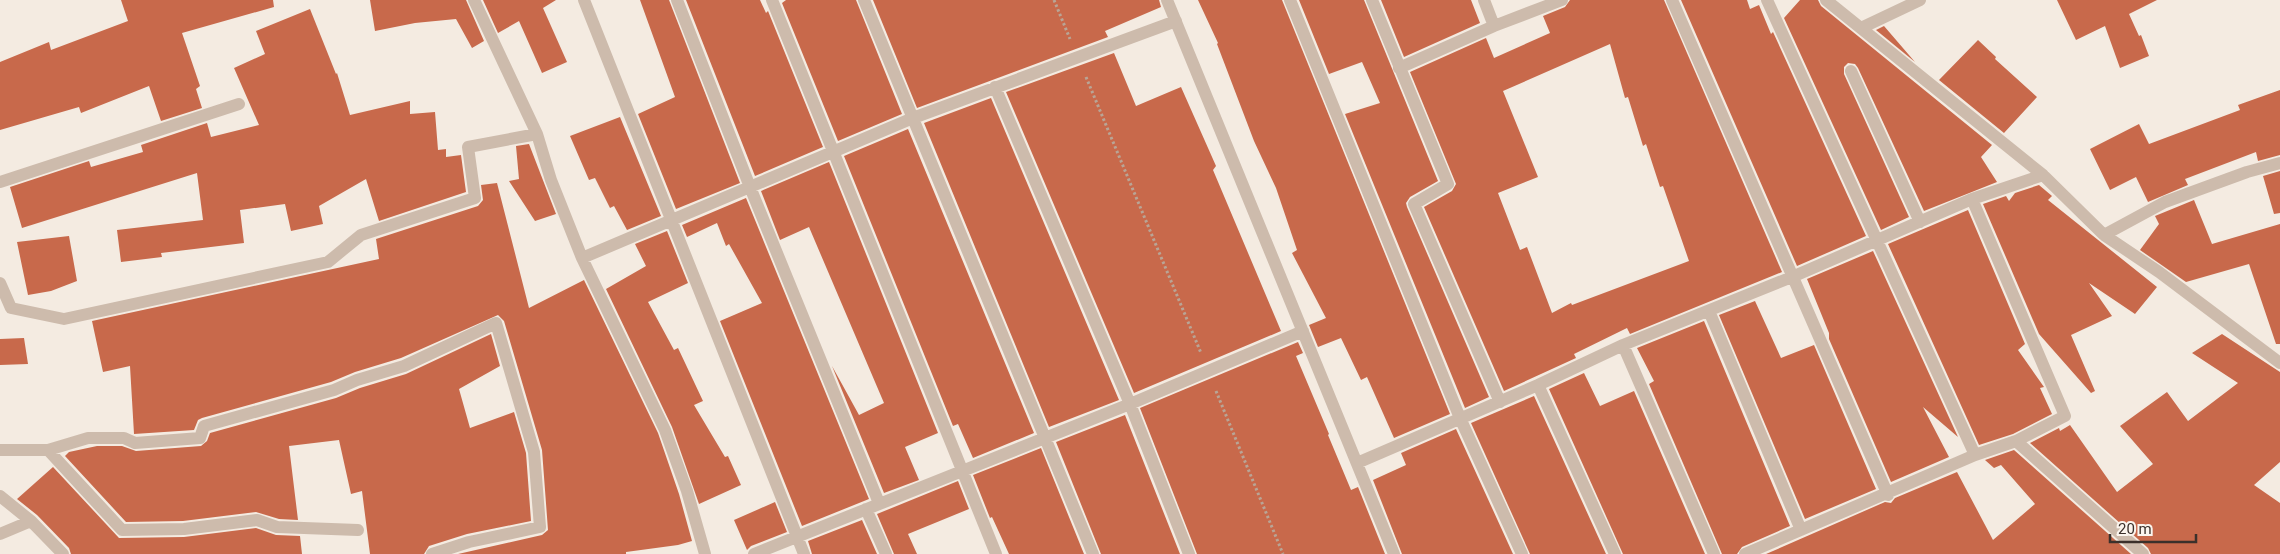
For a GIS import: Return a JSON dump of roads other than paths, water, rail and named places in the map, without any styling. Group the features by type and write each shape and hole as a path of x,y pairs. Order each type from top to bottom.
{"street":[{"path":"474,0 538,134 551,180 582,258 662,422 688,491 705,554"},
{"path":"584,0 804,554"},
{"path":"677,0 750,187 879,502"},
{"path":"772,0 996,554"},
{"path":"864,0 1093,554"},
{"path":"1167,0 1394,554"},
{"path":"1290,0 1460,418 1522,554"},
{"path":"1372,0 1448,184 1414,204 1500,402"},
{"path":"1484,0 1494,26"},
{"path":"1400,68 1494,26 1562,0"},
{"path":"1672,0 1888,495"},
{"path":"1767,0 1975,455"},
{"path":"1826,0 2043,175 2104,235 2159,272 2280,363"},
{"path":"1861,28 1920,0"},
{"path":"582,258 913,118 1176,21"},
{"path":"1851,71 1920,222"},
{"path":"995,87 1130,404 1189,554"},
{"path":"0,182 239,104"},
{"path":"0,283 11,308 64,319 328,262 361,235 475,198 468,147 538,134"},
{"path":"2104,235 2165,202 2247,172 2280,163"},
{"path":"1357,462 1500,402 1623,345 1792,277 1972,199 2043,175"},
{"path":"1745,554 1888,495 1975,455 2016,441 2065,416 1972,199"},
{"path":"1709,310 1801,530"},
{"path":"0,450 48,450 88,438 124,438 135,444 200,438 204,426 334,390 357,380 404,366 496,323 534,452 540,527 508,536 469,542 432,554"},
{"path":"754,554 879,502 1130,404 1303,331"},
{"path":"1623,345 1714,554"},
{"path":"1538,385 1615,554"},
{"path":"2016,441 2143,554"},
{"path":"48,450 122,530 184,529 257,520 277,527 358,530"},
{"path":"0,496 30,521 63,554"},
{"path":"866,509 886,554"},
{"path":"0,534 30,521"}]}
